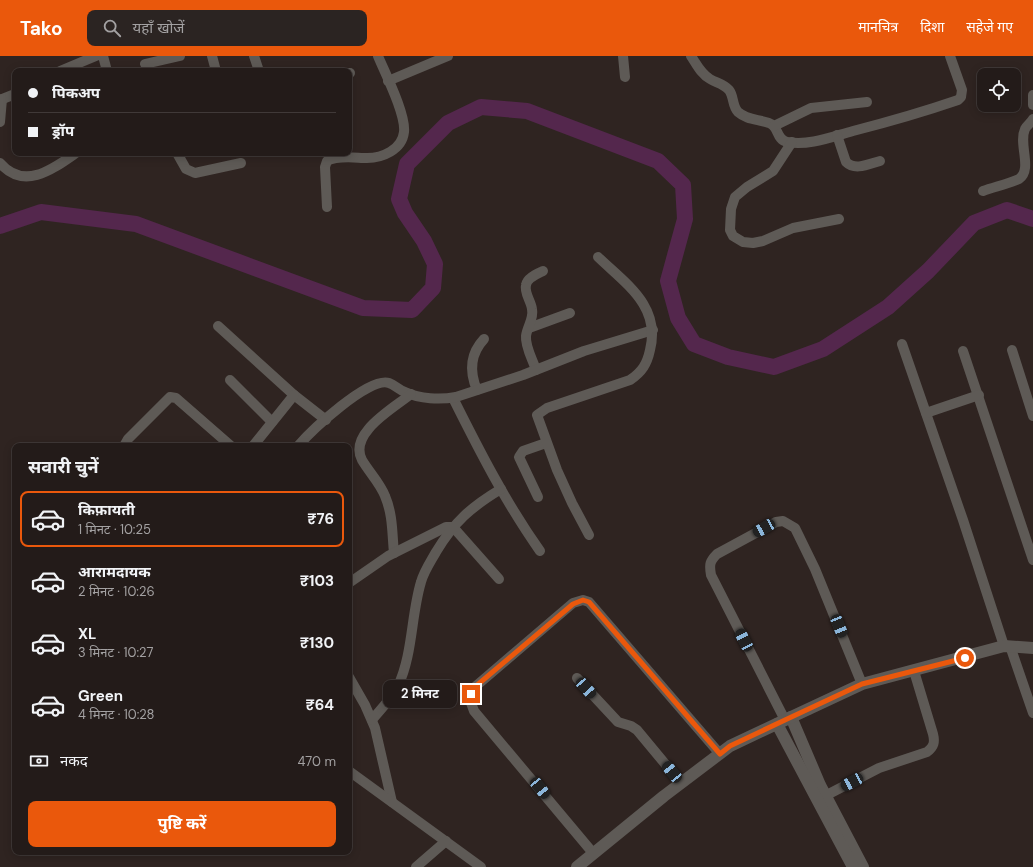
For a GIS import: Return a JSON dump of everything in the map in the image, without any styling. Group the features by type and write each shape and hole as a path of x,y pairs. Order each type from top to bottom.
{"street":[{"path":"67,68 96,56"},
{"path":"103,56 106,68"},
{"path":"145,64 180,56"},
{"path":"212,56 215,68"},
{"path":"254,56 258,68"},
{"path":"327,207 325,167 327,162 342,158 380,157 392,151 400,142 404,133 404,127 378,56"},
{"path":"388,81 448,56"},
{"path":"623,56 625,77"},
{"path":"691,56 704,75 727,88 731,93 734,106 739,113 745,117 774,126 811,108 867,102"},
{"path":"774,126 779,137 784,141 812,142 924,112 958,100 961,97 962,90 950,56"},
{"path":"0,122 1,99 12,95"},
{"path":"1033,95 1033,105"},
{"path":"983,191 1019,179 1025,174 1028,165 1024,136 1025,130 1033,119"},
{"path":"837,135 846,162 849,165 856,167 880,161"},
{"path":"792,142 773,171 747,187 735,197 732,202 730,230 733,236 743,242 753,243 764,241 793,228 839,219"},
{"path":"0,163 10,172 22,176 34,176 46,172 71,156"},
{"path":"179,156 186,169 195,173 241,162"},
{"path":"589,534 572,503 546,443 537,419 539,412 630,380 637,375 643,370 649,356 653,330 643,302 598,257"},
{"path":"536,370 526,336 533,317 533,310 526,285 528,281 543,271"},
{"path":"529,328 570,313"},
{"path":"218,326 294,395 326,420"},
{"path":"301,443 315,427 326,420 358,393 376,383 388,382 411,394 424,397 453,398 536,370 584,351 653,330"},
{"path":"477,390 473,373 473,359 474,353 484,339"},
{"path":"902,344 1007,646 1033,713"},
{"path":"1012,350 1033,416"},
{"path":"964,351 1033,560"},
{"path":"230,380 272,422"},
{"path":"394,553 392,516 379,484 359,453 359,445 366,431 411,394"},
{"path":"254,443 294,395"},
{"path":"926,413 979,395"},
{"path":"126,443 165,400 170,397 176,398 228,443"},
{"path":"453,398 500,489 522,527 540,551"},
{"path":"538,497 519,457 523,451 546,443"},
{"path":"372,720 397,687 403,672 421,581 428,566 453,527 463,515 500,489"},
{"path":"862,684 815,569 795,528 783,521 776,522 718,554 711,560 709,565 711,575 784,720 798,737 822,798 846,844 863,867"},
{"path":"352,581 394,553 446,527 453,527 499,579"},
{"path":"593,853 474,711 470,700 476,686 573,604 583,600 589,602 720,754"},
{"path":"578,867 593,853 730,746 784,720 862,684 1007,646 1033,648"},
{"path":"822,798 879,768 927,752 933,746 933,734 914,671"},
{"path":"577,678 618,722 631,726 637,730 681,783"},
{"path":"352,683 365,704 372,720 378,738 392,802"},
{"path":"352,773 481,867"},
{"path":"416,867 446,841"},
{"path":"846,844 853,867"}],"waterway":[{"path":"0,226 41,212 136,224 363,308 412,310 433,288 435,264 424,241 405,213 399,199 407,164 448,123 481,107 527,111 658,161 683,185 685,219 668,281 678,318 694,344 728,357 774,367 823,349 888,307 928,271 974,223 1007,210 1033,219"}],"route":[{"path":"471,694 476,686 573,604 583,600 589,602 720,754 730,746 862,684 965,658"}]}
